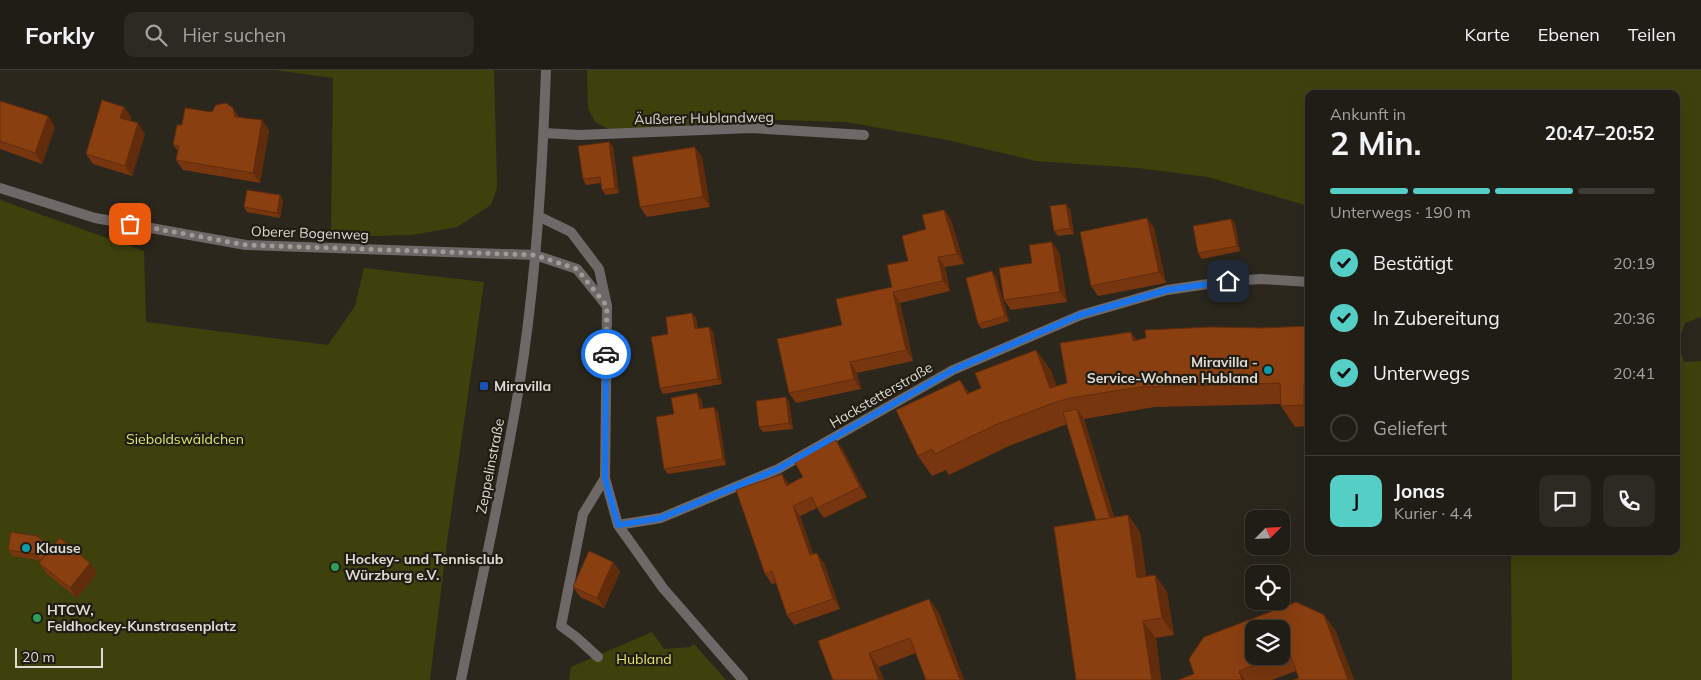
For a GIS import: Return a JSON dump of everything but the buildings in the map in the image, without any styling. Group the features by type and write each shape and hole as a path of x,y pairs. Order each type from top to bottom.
{"street":[{"name":"Zeppelinstraße","path":"461,680 519,387 540,217 540,178 546,70"},
{"name":"Äußerer Hublandweg","path":"544,133 580,136 752,128 864,136"},
{"name":"Oberer Bogenweg","path":"0,188 95,218 246,245 535,255"},
{"path":"540,217 571,232 598,269 607,306 605,478 618,525 663,588 743,680"},
{"path":"535,255 577,269 607,306"},
{"name":"Hackstetterstraße","path":"618,525 661,518 778,469 953,370 1080,315 1167,290 1228,281 1262,279 1305,282"},
{"path":"598,657 561,626 583,514 605,478"}],"green space":[{"path":"275,70 494,70 497,188 491,205 457,227 412,235 331,237 333,78"},
{"path":"587,70 1701,70 1701,317 1685,323 1680,337 1680,90 1305,90 1305,205 1207,177 1138,168 1036,161 947,140 846,122 743,119 632,134 608,129 595,122 588,108"},
{"name":"Sieboldswäldchen","path":"0,200 144,251 146,322 328,345 355,306 364,268 484,282 447,542 430,680 0,680"},
{"path":"1680,349 1684,362 1701,361 1701,680 1512,680 1511,555 1680,555"},
{"name":"Hubland","path":"652,632 664,649 690,647 694,644 726,680 569,680 571,667"}],"way so far":[{"path":"130,224 246,245 535,255 577,269 607,306 606,354"}],"place":[{"name":"Miravilla - Service-Wohnen Hubland","path":"1268,370"},
{"name":"Miravilla","path":"484,386"},
{"name":"Klause","path":"26,548"},
{"name":"Hockey- und Tennisclub Würzburg e.V.","path":"335,567"},
{"name":"HTCW, Feldhockey-Kunstrasenplatz","path":"37,618"}],"route":[{"path":"606,354 605,478 618,525 661,518 778,469 953,370 1080,315 1167,290 1228,281"}]}
